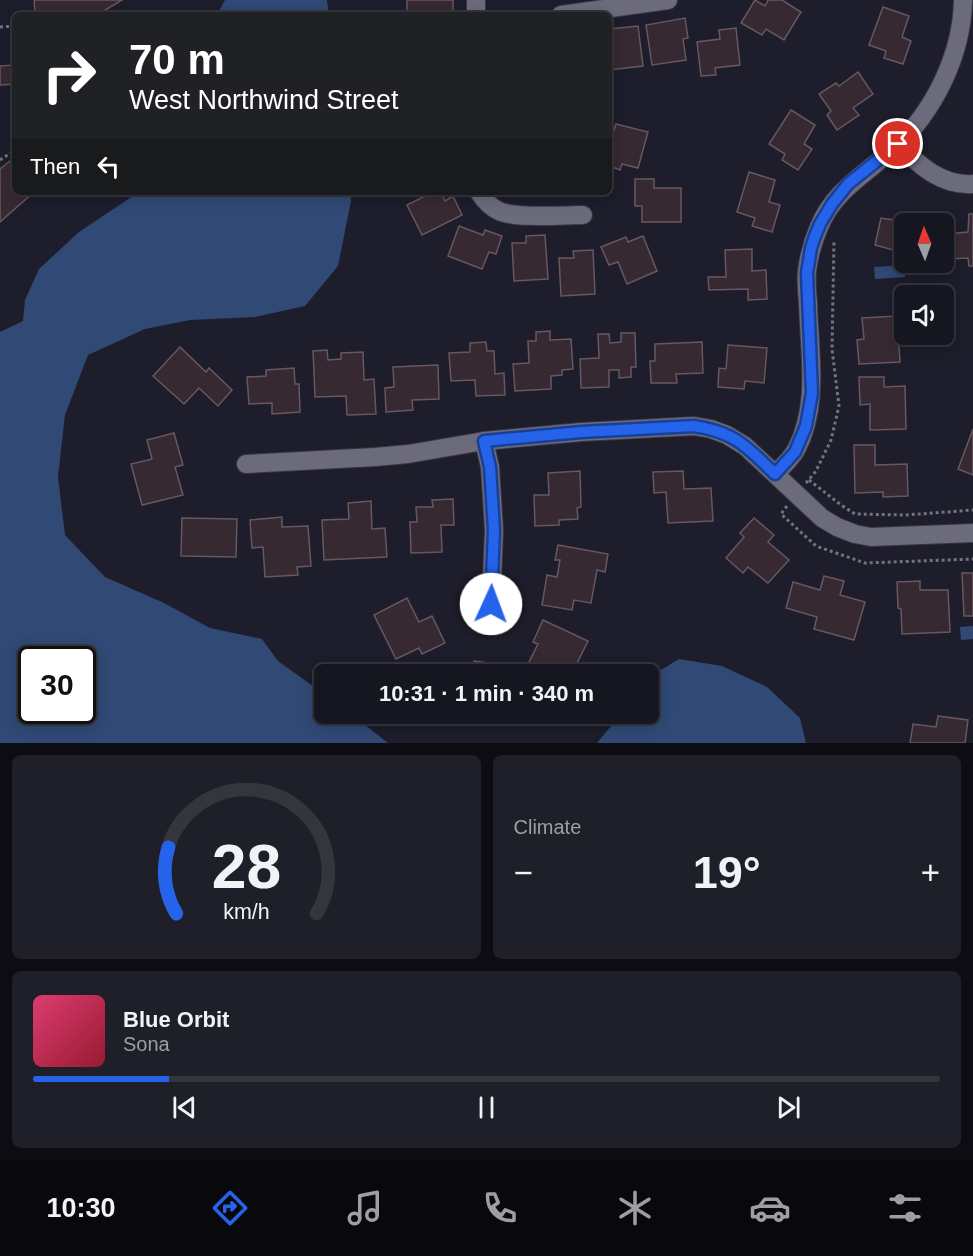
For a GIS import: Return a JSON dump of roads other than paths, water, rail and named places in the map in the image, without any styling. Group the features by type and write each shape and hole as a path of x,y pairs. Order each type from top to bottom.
{"street":[{"path":"582,12 668,0"},
{"path":"775,474 795,452 806,426 812,393 807,273 811,248 820,224 848,184 898,144 919,122 930,105 950,66 958,37 963,0"},
{"path":"898,144 922,167 936,176 952,182 973,184"},
{"path":"481,195 489,205 499,212 513,215 583,215"},
{"path":"246,464 375,458 484,441 581,432 694,426 728,435 745,446 822,518 855,534 878,537 973,533"},
{"path":"484,441 490,467 494,530 491,604"}],"water":[{"path":"225,0 327,0 329,12 219,12"},
{"path":"134,195 350,195 338,266 305,306 255,317 190,320 145,329 88,355 65,415 58,477 65,535 105,577 164,603 210,628 262,639 278,661 314,687 314,724 364,724 388,743 0,743 0,332 23,321 25,300 39,269 79,232"},
{"path":"894,266 894,273 905,273 905,277 875,279 874,267"},
{"path":"973,626 973,639 961,640 960,627"},
{"path":"679,659 722,666 767,687 800,718 806,743 597,743 613,724 659,724 659,671"}]}
